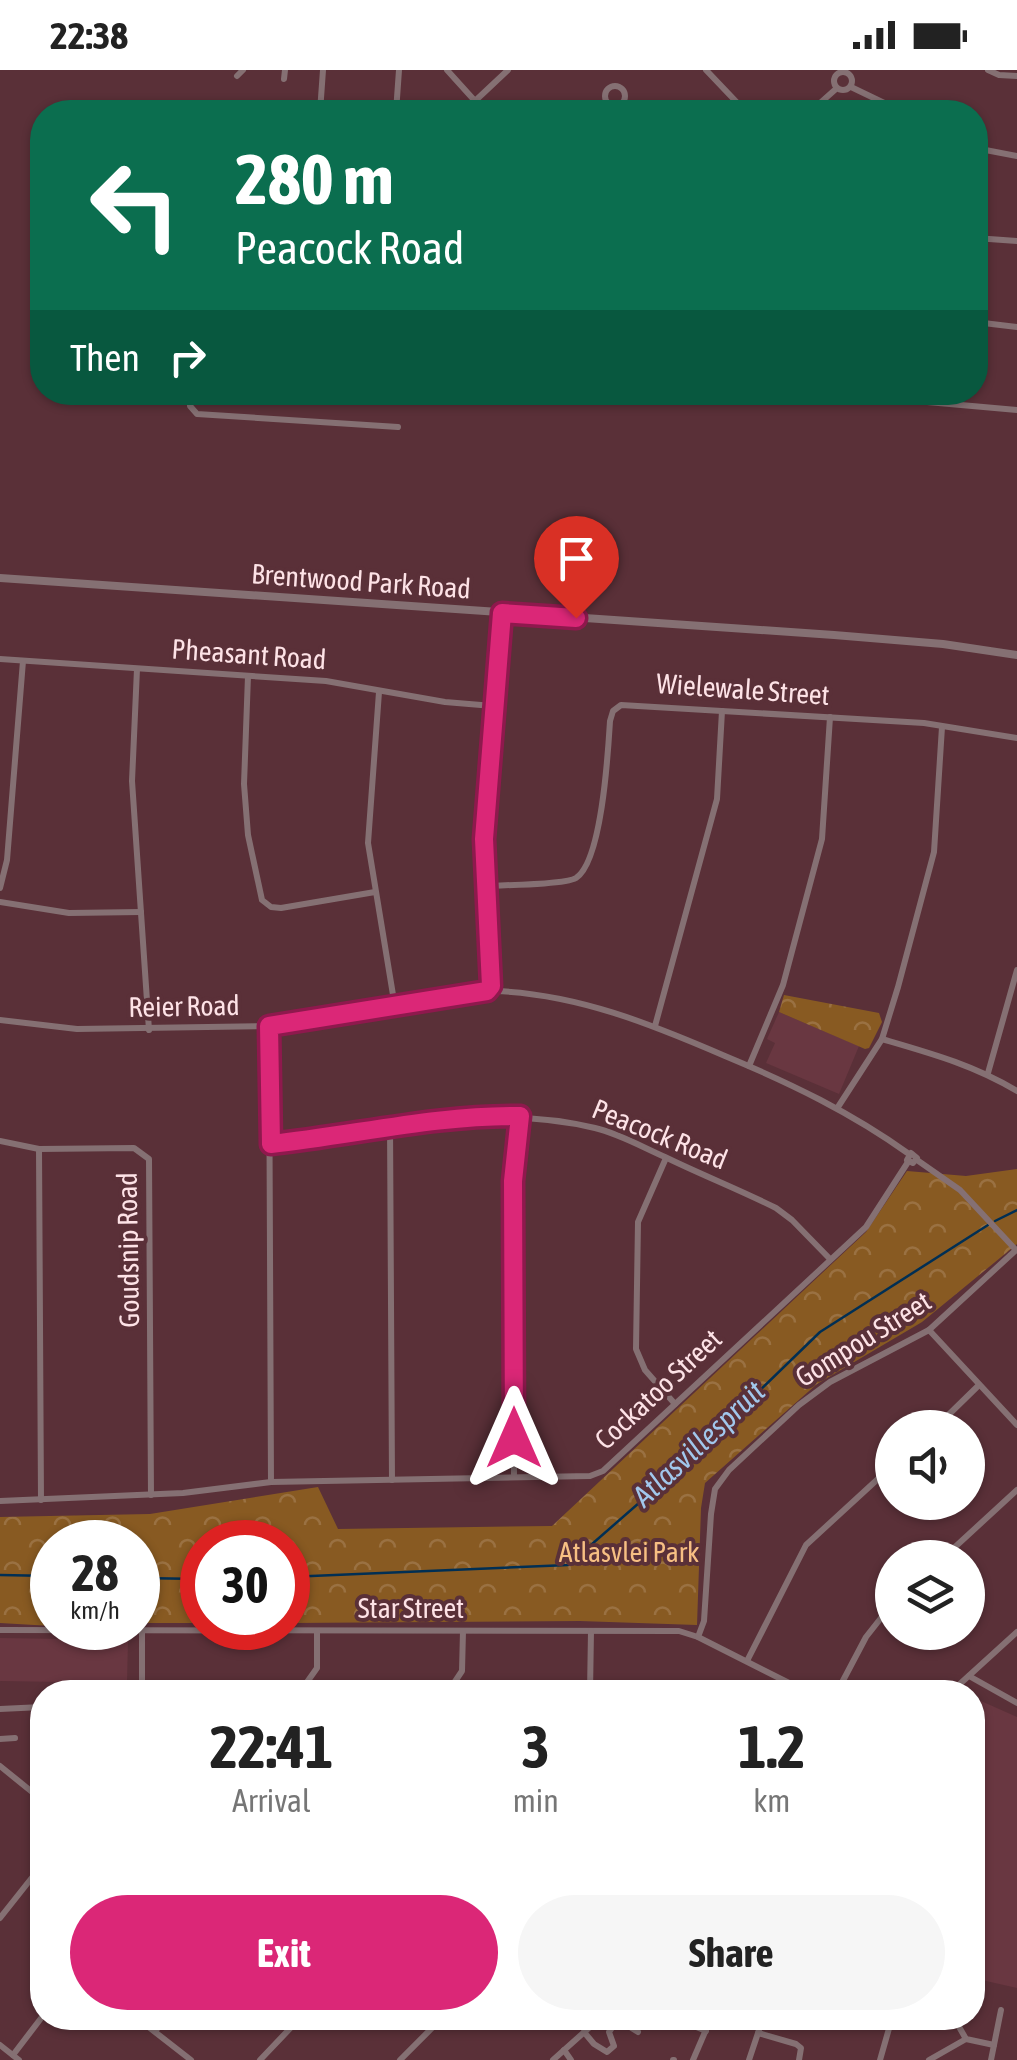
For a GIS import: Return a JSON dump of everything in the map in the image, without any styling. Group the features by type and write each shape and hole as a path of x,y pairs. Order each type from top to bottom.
{"street":[{"path":"321,100 322,70"},
{"path":"397,100 400,70"},
{"path":"447,70 474,100"},
{"path":"476,100 508,70"},
{"path":"706,70 735,100"},
{"path":"826,70 835,76 837,88"},
{"path":"988,70 1017,76"},
{"path":"835,76 852,72 851,87"},
{"path":"837,88 851,87"},
{"path":"851,87 878,100"},
{"path":"824,100 837,88"},
{"path":"988,150 1017,156"},
{"path":"988,239 1017,241"},
{"path":"988,323 1017,326"},
{"path":"190,405 197,414 398,427"},
{"path":"961,405 1017,410"},
{"name":"Brentwood Park Road","path":"0,578 871,638 1017,655"},
{"path":"491,989 484,839 502,613"},
{"name":"Pheasant Road","path":"0,660 326,681 379,692 493,706"},
{"path":"0,888 7,860 23,661"},
{"path":"137,669 132,754 149,1030"},
{"path":"248,676 244,784 248,835 262,900 281,908 375,892"},
{"path":"379,692 368,844 395,1007"},
{"name":"Wielewale Street","path":"484,886 570,881 586,868 605,785 610,722 613,711 622,705 830,717 1017,738"},
{"path":"656,1026 717,799 722,711"},
{"path":"748,1066 783,984 822,839 830,717"},
{"path":"838,1107 882,1039 934,852 942,727"},
{"path":"0,902 69,914 140,912"},
{"path":"988,1073 1017,970"},
{"name":"Reier Road","path":"0,1020 60,1028 149,1030 269,1026 491,989 555,996 656,1026 838,1107 960,1190 1016,1250"},
{"path":"269,1026 271,1482"},
{"path":"882,1039 955,1060 988,1073 1017,1091"},
{"name":"Peacock Road","path":"271,1144 390,1125 483,1116 520,1116 599,1128 776,1208 830,1260"},
{"path":"514,1476 513,1181 520,1116"},
{"path":"390,1125 392,1480"},
{"name":"Goudsnip Road","path":"0,1141 39,1149 134,1148 144,1153 151,1164 152,1495"},
{"path":"39,1149 41,1500"},
{"path":"666,1158 638,1222 636,1349 645,1370 676,1404"},
{"name":"Cockatoo Street","path":"0,1501 152,1495 271,1482 575,1478 603,1470 866,1227 912,1159"},
{"name":"Gompou Street","path":"698,1637 704,1621 715,1489 729,1470 830,1382 929,1330 1016,1250"},
{"path":"929,1330 1017,1425"},
{"path":"954,1410 980,1385"},
{"path":"746,1661 806,1545 875,1482"},
{"path":"963,1540 1017,1490"},
{"path":"843,1680 875,1626"},
{"name":"Star Street","path":"0,1630 30,1630"},
{"name":"Star Street","path":"160,1630 668,1630 698,1637 783,1680"},
{"path":"308,1680 317,1668 317,1631"},
{"path":"456,1680 462,1672 463,1631"},
{"path":"590,1680 591,1631"},
{"path":"965,1680 1017,1632"},
{"path":"142,1650 142,1680"},
{"path":"969,1676 976,1680"},
{"path":"985,1685 1017,1704"},
{"path":"0,1709 30,1708"},
{"path":"0,1739 15,1738"},
{"path":"0,1766 30,1790"},
{"path":"2,1912 30,1880"},
{"path":"991,2060 1000,2010"},
{"path":"0,2045 16,2058 34,2030"},
{"path":"260,2060 289,2030"},
{"path":"400,2060 430,2030"},
{"path":"553,2060 586,2030"},
{"path":"584,2032 607,2052 614,2046 610,2030"},
{"path":"749,2060 760,2030"},
{"path":"880,2060 889,2030"},
{"path":"961,2030 966,2039"},
{"path":"155,2031 191,2060"},
{"path":"692,2060 706,2031"},
{"path":"758,2034 796,2044 801,2048 799,2060"},
{"path":"929,2060 966,2039 994,2044"},
{"path":"564,2050 572,2060"}],"shaded area":[{"path":"779,1012 859,1046 839,1094 766,1063 775,1043 767,1039"},
{"path":"0,1638 30,1638 30,1650 128,1650 127,1680 0,1681"},
{"path":"985,1703 1017,1717 1017,1988 985,1981"}],"green space":[{"path":"784,995 879,1013 882,1022 865,1049 779,1012"},
{"name":"Atlasvlei Park","path":"1017,1169 1017,1244 922,1322 817,1384 705,1483 697,1625 580,1621 310,1623 310,1520 180,1520 180,1623 160,1623 160,1520 30,1520 30,1625 0,1623 0,1517 150,1514 318,1487 338,1529 552,1526 866,1232 907,1171 966,1176"}],"waterway":[{"name":"Atlasvillespruit","path":"995,1221 1017,1210"},
{"name":"Atlasvillespruit","path":"310,1576 568,1565 687,1461 820,1332 988,1225"},
{"name":"Atlasvillespruit","path":"0,1575 30,1576"},
{"name":"Atlasvillespruit","path":"160,1578 180,1579"}],"route":[{"path":"514,1438 513,1181 520,1116 390,1125 271,1144 269,1026 487,991 491,986 484,839 502,613 576,618"}]}
